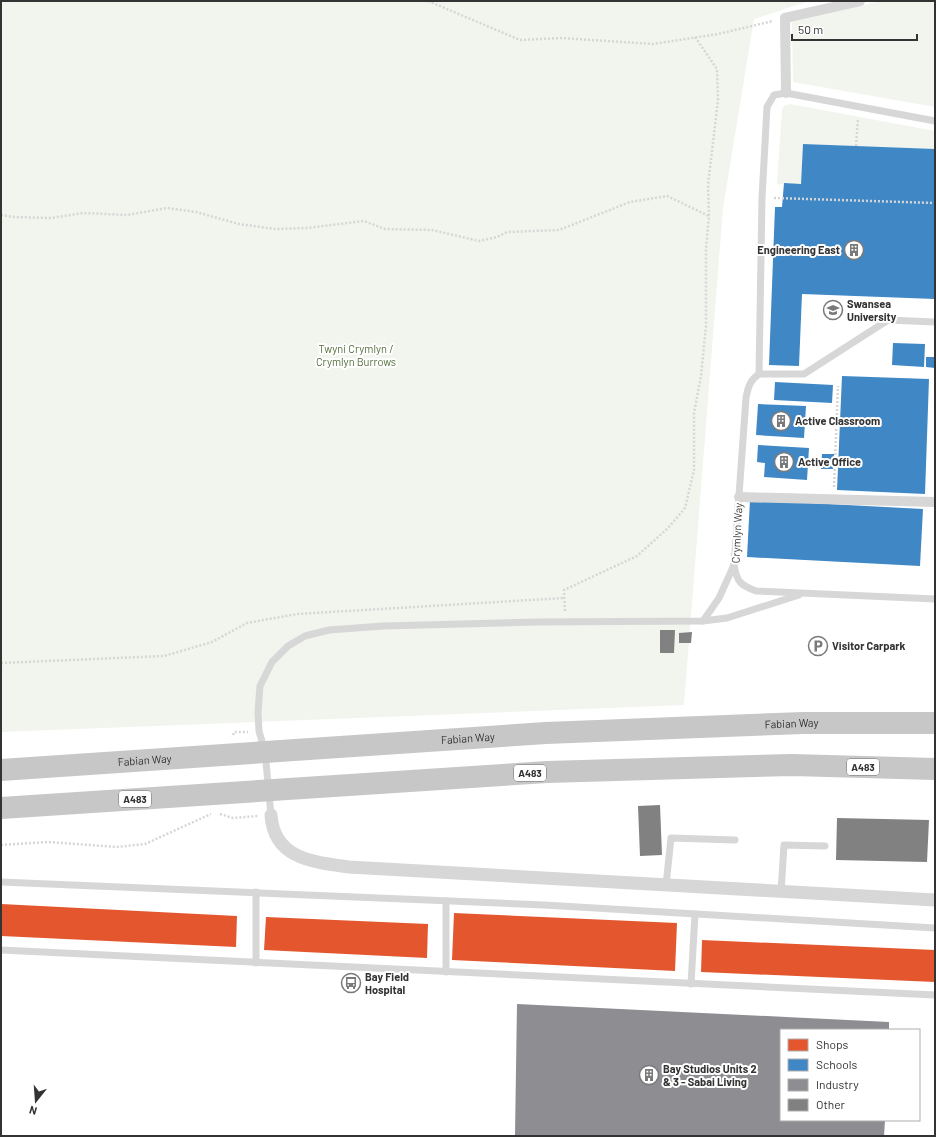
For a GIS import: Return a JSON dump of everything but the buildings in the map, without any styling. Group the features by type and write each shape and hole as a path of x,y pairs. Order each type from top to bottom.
{"highway":[{"name":"Fabian Way","path":"1,770 429,740 696,726 803,723 935,723"},
{"name":"A483","path":"1,808 547,772 792,765 935,770"}],"street":[{"path":"786,93 785,18 860,1"},
{"path":"739,496 935,502"},
{"path":"271,815 273,831 282,847 299,857 325,864 357,868 935,900"}],"lane":[{"path":"935,121 786,93 774,95 767,106 762,198 759,374 804,374 888,320 935,322"},
{"name":"Crymlyn Way","path":"759,374 752,378 746,398 734,565 736,578 744,586 756,591 935,599"},
{"path":"703,622 720,598 734,565"},
{"path":"271,815 270,790 265,752 259,731 258,712 260,686 272,662 288,646 306,636 329,630 383,626 565,622 703,622 727,618 805,592"},
{"path":"666,885 671,838 735,840"},
{"path":"781,892 784,846 825,846"},
{"path":"1,882 446,900 935,928"},
{"path":"256,892 256,963"},
{"path":"446,900 446,972"},
{"path":"691,984 695,914"},
{"path":"1,950 935,995"}],"path":[{"path":"428,1 520,40 561,38 653,44 718,34 785,18"},
{"path":"565,622 564,590 637,556 668,528 685,508 694,470 694,412 701,376 706,326 706,249 709,216 708,185 718,100 717,69 696,38"},
{"path":"856,146 858,106"},
{"path":"1,215 14,217 51,218 83,213 127,214 167,208 196,212 240,224 275,230 307,228 364,221 386,229 432,230 479,241 497,237 507,232 559,230 630,202 668,196 709,216"},
{"path":"762,198 935,203"},
{"path":"834,498 838,386"},
{"path":"1,663 164,656 212,642 247,623 298,614 564,598"},
{"path":"1,845 48,842 117,847 145,844 215,812 233,818 271,815"}],"green space":[{"name":"Twyni Crymlyn / Crymlyn Burrows","path":"1,1 809,1 754,19 723,208 684,705 1,732"},
{"path":"881,1 935,1 935,107 793,82 792,22"},
{"path":"790,104 935,131 935,149 803,144 801,184 777,184 782,110 784,106"}],"place":[{"name":"Engineering East","path":"854,250"},
{"name":"Swansea University","path":"833,310"},
{"name":"Active Classroom","path":"781,421"},
{"name":"Active Office","path":"784,462"},
{"name":"Visitor Carpark","path":"818,646"},
{"name":"Bay Field Hospital","path":"351,983"},
{"name":"Bay Studios Units 2 & 3 - Sabai Living","path":"649,1075"}]}
